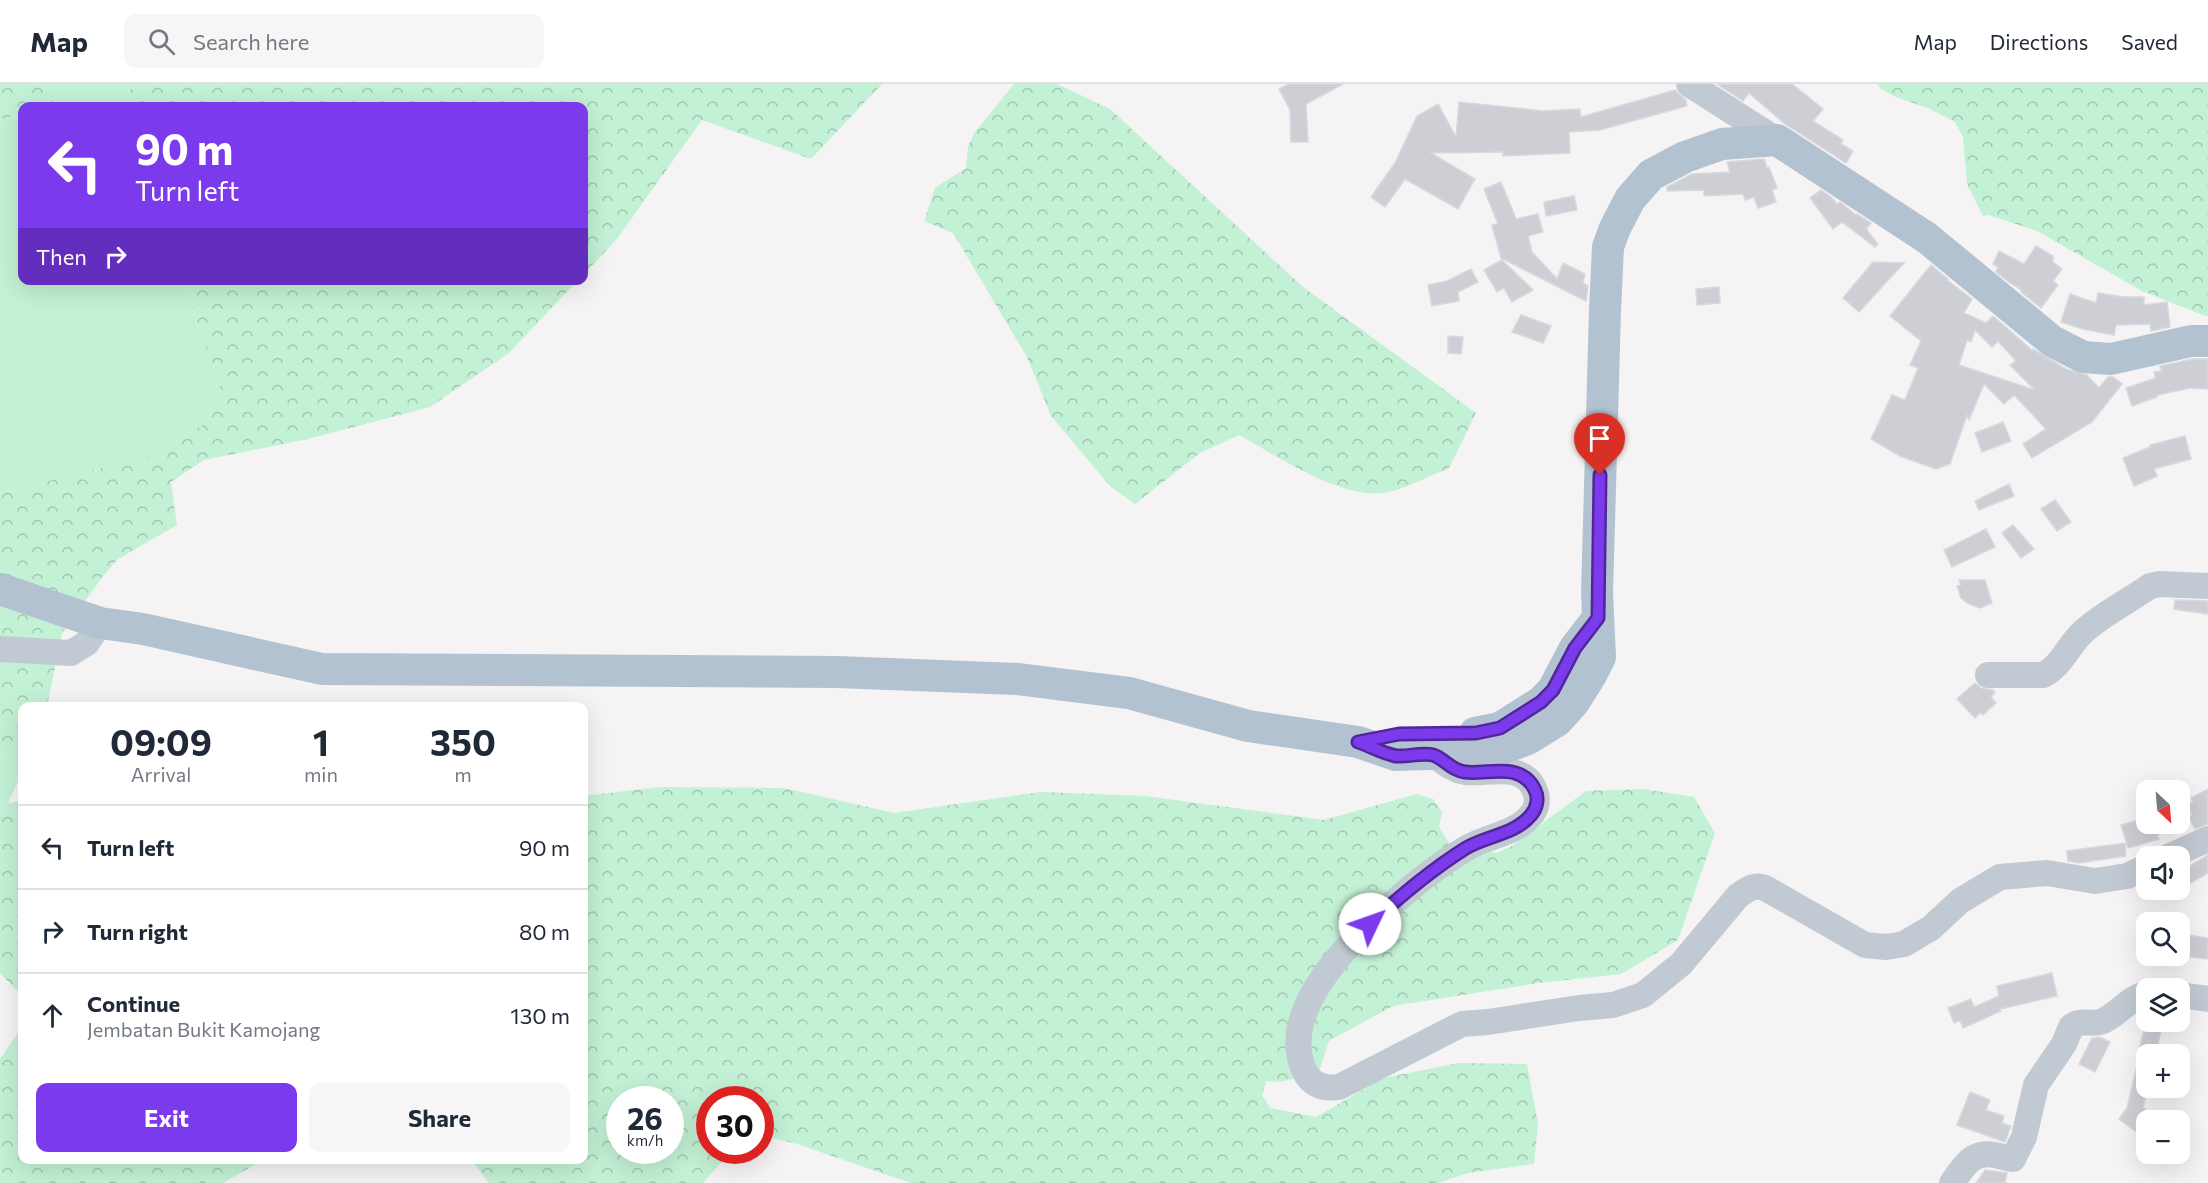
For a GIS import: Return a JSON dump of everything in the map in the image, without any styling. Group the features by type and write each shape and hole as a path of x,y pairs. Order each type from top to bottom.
{"main road":[{"path":"0,589 100,623 143,629 322,669 837,672 1017,679 1129,693 1248,726 1358,742 1396,756 1493,752 1528,739 1557,721 1574,702 1600,657 1598,605 1608,247 1630,199 1651,175 1685,157 1722,144 1777,140 1927,237 2052,341 2083,357 2110,359 2191,340 2208,341"},
{"path":"1358,742 1399,734 1476,733 1500,728 1541,702 1553,690 1598,605"}],"street":[{"path":"1689,84 1777,140"},
{"path":"1988,675 2043,675 2057,665 2087,628 2150,586 2160,584 2208,586"},
{"path":"0,649 71,653 87,643 100,623"},
{"path":"1434,755 1451,768 1466,772 1502,770 1520,775 1529,780 1536,792 1536,807 1531,816 1519,826 1469,847 1430,871 1355,938 1325,973 1307,1005 1300,1034 1301,1060 1306,1075 1317,1085 1328,1089 1339,1087 1462,1024 1613,1005 1642,995 1681,964 1738,896 1750,887 1758,885 1765,888 1865,945 1886,947 1904,944 1930,928 1960,901 2000,877 2047,873 2095,881 2127,876 2136,872"},
{"path":"2190,847 2208,839"},
{"path":"1952,1183 1971,1158 1976,1155 1994,1155 2013,1159 2024,1137 2036,1084 2064,1044 2071,1027 2079,1022 2102,1022 2136,996"},
{"path":"2190,996 2208,999"}],"green space":[{"path":"0,84 57,84 53,102 18,102 18,113 0,120"},
{"path":"57,84 137,84 116,102 53,102"},
{"path":"137,84 882,84 811,159 702,120 617,239 588,270 588,102 116,102"},
{"path":"1014,84 1057,84 1110,109 1303,287 1476,413 1449,468 1389,492 1371,493 1332,484 1311,475 1239,435 1200,453 1135,504 1110,486 1051,416 1027,357 953,233 924,221 935,188 966,168 968,146 975,132"},
{"path":"1877,84 2208,84 2208,317 2142,291 2037,231 1988,215 1983,216 1967,184 1963,137 1955,122 1928,108 1898,98 1881,89"},
{"path":"18,113 18,285 184,285 223,395 202,426 157,454 0,493 0,120"},
{"path":"184,285 573,285 509,353 430,407 308,439 204,460 171,482 177,525 118,559 104,575 62,633 48,702 18,702 18,742 0,758 0,493 157,454 202,426 223,395"},
{"path":"18,742 18,782 0,814 0,758"},
{"path":"659,787 784,788 894,813 1040,792 1145,796 1324,820 1417,794 1433,799 1442,812 1439,827 1449,843 1496,853 1510,847 1586,791 1643,789 1694,797 1715,833 1678,940 1621,974 1538,983 1393,1006 1329,1041 1319,1072 1280,1082 1266,1081 1262,1095 1270,1108 1316,1117 1383,1078 1459,1063 1527,1064 1538,1124 1534,1164 1468,1173 1438,1183 911,1183 774,1138 774,1086 696,1086 696,1164 720,1164 703,1183 489,1183 474,1164 588,1164 588,796"},
{"path":"18,802 18,992 0,973 0,814 8,803"},
{"path":"18,1033 18,1164 256,1164 223,1183 0,1183 0,1059"}],"building":[{"path":"1288,84 1343,84 1306,104 1308,142 1291,142 1290,110 1279,89"},
{"path":"1717,84 1792,84 1823,109 1813,121 1843,140 1841,144 1853,151 1846,163 1785,124 1749,93 1743,101"},
{"path":"1675,90 1686,100 1687,106 1600,130 1569,132 1570,153 1503,156 1503,152 1431,153 1475,179 1458,209 1405,179 1385,207 1371,197 1395,163 1417,116 1438,104 1456,137 1459,102 1544,111 1580,109 1581,117"},
{"path":"1764,159 1777,188 1772,190 1776,202 1758,208 1754,197 1745,200 1743,194 1704,196 1704,190 1667,191 1667,187 1692,174 1730,172 1727,162"},
{"path":"1501,182 1516,219 1538,214 1543,232 1528,236 1532,252 1557,279 1563,263 1585,274 1583,283 1588,286 1586,301 1501,258 1492,225 1498,224 1484,189"},
{"path":"1821,190 1837,204 1840,202 1871,223 1866,229 1878,244 1875,247 1842,222 1833,229 1810,198"},
{"path":"1574,196 1577,210 1546,216 1544,202"},
{"path":"2036,246 2053,256 2053,262 2062,269 2053,281 2058,285 2041,308 2021,292 2022,290 1996,272 1998,267 1993,264 1999,251 2024,264"},
{"path":"1502,260 1533,290 1512,302 1504,288 1497,292 1484,270"},
{"path":"1873,262 1904,263 1859,312 1843,298"},
{"path":"1931,265 1972,299 1964,313 1986,323 1993,316 2032,350 2066,369 2087,375 2099,388 2108,377 2113,377 2122,384 2092,422 2032,458 2023,444 2046,429 2014,395 2004,404 1984,384 1969,420 1967,415 1950,464 1936,469 1900,456 1871,439 1892,395 1905,400 1918,368 1910,365 1921,341 1890,316","holes":["1975,330 1992,347 1998,341 2016,361 2010,365 2035,390 1959,365 1967,340 1971,342"]},
{"path":"1471,269 1478,282 1458,292 1459,301 1432,306 1428,285 1447,281"},
{"path":"1719,287 1720,303 1697,305 1696,289"},
{"path":"2098,293 2123,297 2144,297 2144,305 2167,302 2170,327 2151,331 2150,324 2116,325 2114,335 2061,322 2070,294 2096,303"},
{"path":"1521,315 1551,326 1543,343 1512,332"},
{"path":"1448,336 1463,337 1461,354 1448,353"},
{"path":"2193,359 2208,359 2208,389 2190,388 2157,395 2157,397 2132,406 2126,388 2156,378 2154,372 2162,371 2160,366"},
{"path":"2003,422 2011,441 1982,452 1975,433"},
{"path":"2185,436 2191,459 2154,469 2157,476 2134,486 2123,458 2150,447 2150,445"},
{"path":"2009,484 2014,496 1979,510 1975,501"},
{"path":"2055,500 2071,522 2057,531 2041,509"},
{"path":"2013,525 2034,549 2021,558 2002,533"},
{"path":"1986,529 1995,547 1952,567 1944,550"},
{"path":"1959,580 1985,580 1992,603 1980,608 1969,604 1961,598 1957,586 1961,585"},
{"path":"2175,600 2208,601 2208,614 2174,609"},
{"path":"1975,683 1981,688 1993,690 1995,693 1991,697 1996,703 1983,715 1981,712 1975,718 1957,699"},
{"path":"2208,789 2208,824 2195,829 2190,819 2192,815 2190,804 2193,802 2191,798"},
{"path":"2136,821 2136,834 2160,834 2157,835 2159,839 2128,848 2121,825"},
{"path":"2125,843 2126,856 2078,863 2068,861 2067,851"},
{"path":"2208,855 2208,873 2190,883 2190,866"},
{"path":"2190,935 2208,938 2208,959 2190,957"},
{"path":"2052,973 2057,996 2000,1009 2001,1011 1963,1028 1960,1020 1954,1023 1948,1008 1971,999 1974,1007 1999,996 1997,986"},
{"path":"2144,1032 2161,1032 2158,1044 2140,1044"},
{"path":"2100,1037 2110,1042 2095,1072 2079,1064 2092,1038"},
{"path":"2136,1071 2136,1098 2146,1098 2143,1108 2146,1109 2136,1110 2136,1132 2119,1119 2127,1108"},
{"path":"1970,1092 1990,1100 1986,1110 2004,1116 2002,1123 2011,1126 2005,1142 1957,1125"},
{"path":"1985,1170 2007,1173 2005,1183 1976,1183"}],"route":[{"path":"1370,924 1430,871 1469,847 1519,826 1531,816 1536,807 1536,792 1529,780 1520,775 1502,770 1466,772 1451,768 1434,755 1396,756 1358,742 1399,734 1476,733 1500,728 1523,715 1553,690 1575,648 1598,618 1600,475"}]}
